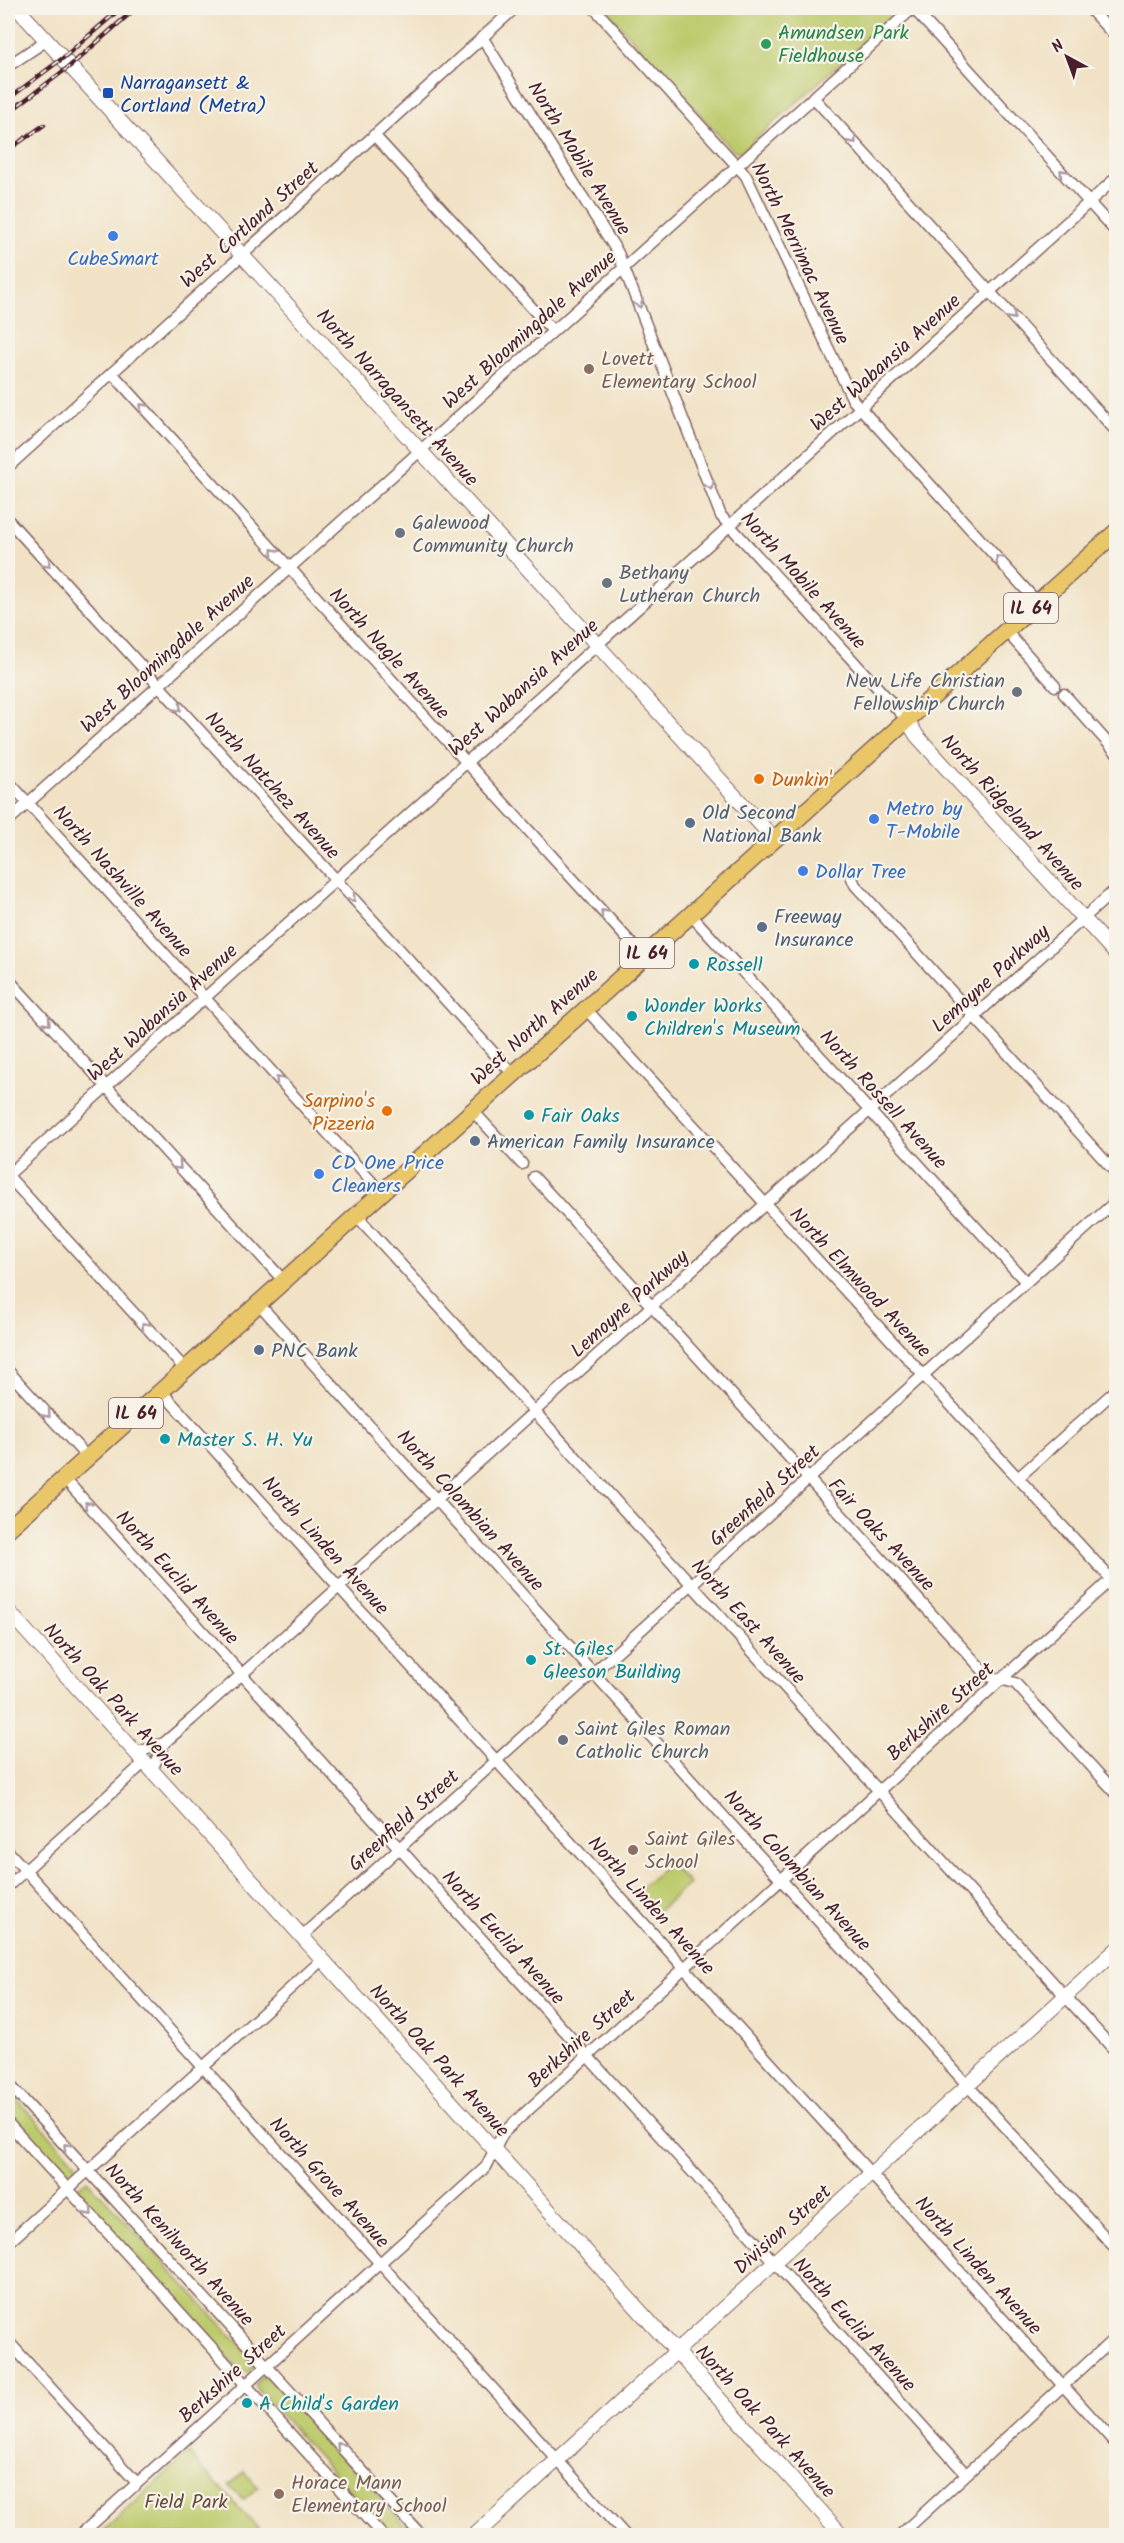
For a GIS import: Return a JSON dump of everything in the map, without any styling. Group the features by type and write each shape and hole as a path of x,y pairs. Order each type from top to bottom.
{"main road":[{"name":"West North Avenue","path":"8,1529 643,956 1006,631 1114,538"}],"street":[{"name":"North Narragansett Avenue","path":"17,8 774,839"},
{"name":"West Cortland Street","path":"8,467 515,8"},
{"name":"North Merrimac Avenue","path":"594,8 738,164 746,176 852,400 1038,603"},
{"path":"913,8 1116,232"},
{"name":"West Bloomingdale Avenue","path":"8,821 913,8"},
{"path":"1089,8 1116,37"},
{"name":"North Mobile Avenue","path":"482,37 618,253 721,516 907,720"},
{"path":"8,66 46,40"},
{"path":"813,97 1116,431"},
{"path":"374,135 553,331"},
{"name":"West Wabansia Avenue","path":"8,1175 1116,178"},
{"name":"North Nagle Avenue","path":"112,373 643,956"},
{"name":"North Natchez Avenue","path":"8,520 513,1074"},
{"path":"1006,631 1055,686"},
{"path":"1064,694 1116,752"},
{"name":"North Ridgeland Avenue","path":"907,720 917,736 1116,954"},
{"name":"North Nashville Avenue","path":"8,781 381,1192"},
{"path":"849,871 855,885 1116,1173"},
{"name":"Lemoyne Parkway","path":"144,1762 1116,889"},
{"name":"North Rossell Avenue","path":"690,914 1026,1282"},
{"path":"8,979 283,1280"},
{"name":"North Elmwood Avenue","path":"585,1008 765,1205 1114,1578"},
{"path":"472,1110 522,1164"},
{"path":"8,1175 184,1369"},
{"name":"Fair Oaks Avenue","path":"534,1177 988,1676 1015,1683 1116,1793"},
{"name":"Greenfield Street","path":"302,1936 1116,1201"},
{"name":"North East Avenue","path":"356,1215 1116,2052"},
{"name":"North Colombian Avenue","path":"258,1303 1116,2249"},
{"path":"8,1371 87,1457"},
{"name":"North Linden Avenue","path":"161,1390 1116,2444"},
{"path":"1019,1477 1116,1390"},
{"name":"North Euclid Avenue","path":"64,1478 966,2474"},
{"name":"Berkshire Street","path":"79,2535 486,2167 503,2133 1114,1578"},
{"name":"North Oak Park Avenue","path":"8,1611 843,2535"},
{"name":"Lemoyne Parkway","path":"144,1762 164,1743"},
{"path":"8,1886 144,1762"},
{"name":"North Grove Avenue","path":"8,1851 626,2535"},
{"name":"Division Street","path":"474,2535 1116,1950"},
{"path":"8,2243 323,1959"},
{"name":"North Kenilworth Avenue","path":"8,2083 422,2535"},
{"path":"8,2123 383,2535"},
{"path":"898,2535 1116,2337"},
{"path":"8,2341 137,2483"}],"green space":[{"path":"604,8 902,8 741,152 732,150"},
{"path":"670,1863 689,1884 654,1915 634,1893"},
{"path":"8,2089 76,2164 75,2171 69,2177 63,2176 8,2115"},
{"path":"87,2180 256,2362 255,2366 248,2372 241,2372 78,2193 78,2187"},
{"path":"268,2375 414,2535 390,2535 257,2389 255,2386 257,2382"},
{"name":"Field Park","path":"188,2453 264,2535 99,2535"},
{"path":"244,2472 258,2487 243,2500 229,2486"}],"railway":[{"path":"8,99 63,58 121,8"},
{"path":"8,113 70,66 136,8"},
{"path":"8,150 44,125"}],"place":[{"name":"Amundsen Park Fieldhouse","path":"766,44"},
{"name":"Narragansett & Cortland (Metra)","path":"108,93"},
{"name":"CubeSmart","path":"113,236"},
{"name":"Lovett Elementary School","path":"589,369"},
{"name":"Galewood Community Church","path":"400,533"},
{"name":"Bethany Lutheran Church","path":"607,583"},
{"name":"New Life Christian Fellowship Church","path":"1017,692"},
{"name":"Dunkin'","path":"759,779"},
{"name":"Metro by T-Mobile","path":"874,819"},
{"name":"Old Second National Bank","path":"690,823"},
{"name":"Dollar Tree","path":"803,871"},
{"name":"Freeway Insurance","path":"762,927"},
{"name":"Rossell","path":"694,964"},
{"name":"Wonder Works Children's Museum","path":"632,1016"},
{"name":"Sarpino's Pizzeria","path":"387,1111"},
{"name":"Fair Oaks","path":"529,1115"},
{"name":"American Family Insurance","path":"475,1141"},
{"name":"CD One Price Cleaners","path":"319,1174"},
{"name":"PNC Bank","path":"259,1350"},
{"name":"Master S. H. Yu","path":"165,1439"},
{"name":"St. Giles Gleeson Building","path":"531,1660"},
{"name":"Saint Giles Roman Catholic Church","path":"563,1740"},
{"name":"Saint Giles School","path":"633,1850"},
{"name":"A Child's Garden","path":"247,2403"},
{"name":"Horace Mann Elementary School","path":"279,2494"}]}
